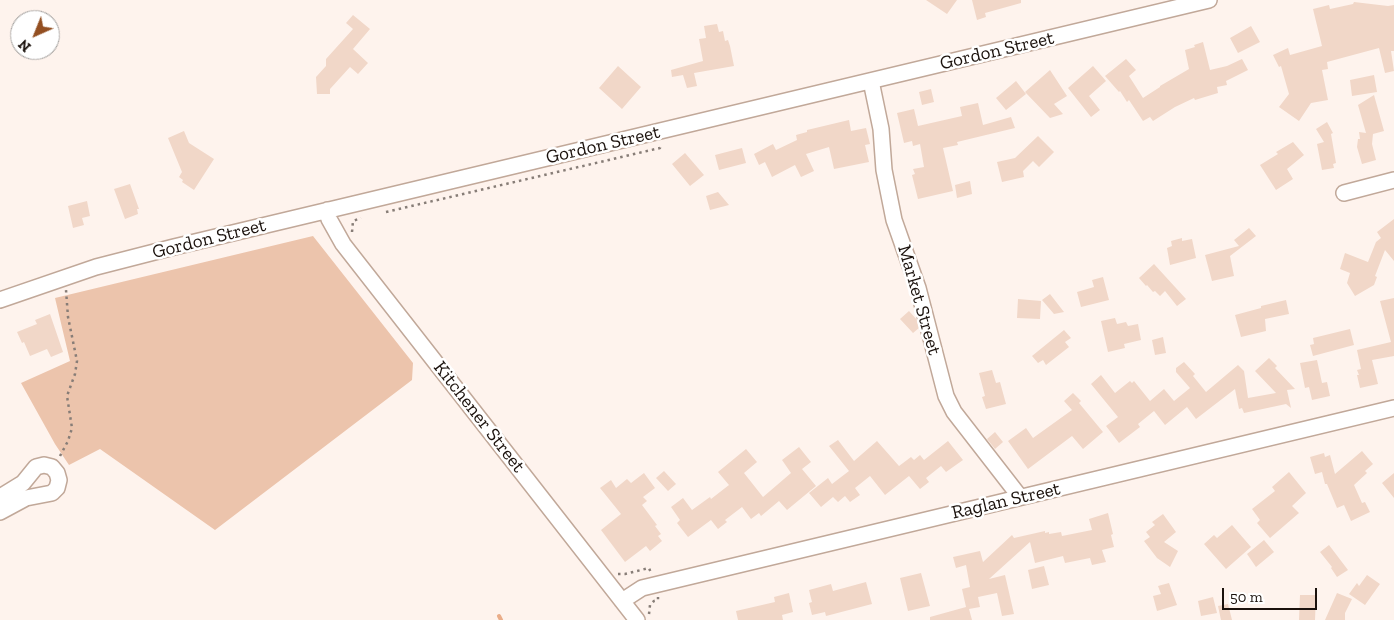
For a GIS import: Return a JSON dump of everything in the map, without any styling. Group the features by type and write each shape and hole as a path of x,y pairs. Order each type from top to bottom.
{"street":[{"name":"Gordon Street","path":"0,300 96,267 327,210 1209,0"},
{"name":"Market Street","path":"871,81 881,129 884,170 894,220 918,288 946,396 954,412 1020,497"},
{"path":"1344,193 1394,180"},
{"name":"Kitchener Street","path":"327,210 329,219 343,244 637,620"},
{"name":"Raglan Street","path":"622,601 642,588 1394,408"},
{"path":"0,498 23,483 36,467 44,465 52,467 57,473 59,480 57,488 52,493 26,498 0,512"}],"path":[{"path":"379,214 660,148 656,132"},
{"path":"351,238 353,222 369,216"},
{"path":"52,467 68,441 72,428 67,396 78,361 68,316 66,289 71,287"},
{"path":"652,620 649,616 649,610 654,601 658,600 658,597"}],"shaded area":[{"path":"313,236 413,363 412,380 215,530 100,449 69,465 21,383 70,361 55,298"}],"building":[{"path":"926,0 957,0 947,14"},
{"path":"972,0 1021,0 1021,3 985,13 986,17 977,20"},
{"path":"1354,2 1394,5 1394,51 1391,51 1394,71 1385,73 1379,48 1327,62 1328,69 1322,70 1328,100 1311,103 1299,121 1279,107 1289,94 1281,66 1279,67 1273,55 1288,48 1290,55 1322,46 1313,9 1329,5 1330,9 1353,4"},
{"path":"353,15 370,29 353,49 368,63 358,74 350,67 330,89 330,94 317,94 316,77 326,66 326,59 353,29 346,23"},
{"path":"717,24 719,32 723,31 725,41 728,40 734,66 694,73 697,86 687,88 683,75 672,77 671,70 703,61 699,39 706,38 704,26"},
{"path":"1251,26 1260,42 1238,53 1230,38"},
{"path":"1203,42 1210,70 1227,66 1242,59 1248,70 1226,81 1227,85 1217,87 1218,93 1195,100 1194,98 1153,121 1150,117 1143,121 1129,100 1127,102 1120,91 1105,76 1126,59 1136,70 1129,76 1143,98 1189,69 1185,50"},
{"path":"618,66 641,87 622,109 599,88"},
{"path":"1093,66 1106,81 1089,96 1100,110 1091,117 1068,88"},
{"path":"1050,70 1067,96 1054,104 1063,114 1050,118 1025,92"},
{"path":"1374,75 1377,92 1352,96 1350,80"},
{"path":"1016,81 1026,94 1006,110 996,98"},
{"path":"931,89 934,102 922,105 919,92"},
{"path":"1374,95 1384,131 1373,134 1372,144 1376,160 1362,164 1357,147 1358,139 1360,139 1359,132 1366,133 1358,105"},
{"path":"978,103 983,125 1011,117 1015,128 957,142 958,145 943,148 953,191 918,199 912,175 915,174 913,169 924,167 920,144 913,146 912,141 904,143 897,113 914,109 918,126 962,116 960,107"},
{"path":"849,120 851,131 866,128 870,144 865,145 869,162 834,169 829,147 806,154 814,171 801,177 795,165 772,177 765,162 759,165 754,154 773,144 776,150 797,140 796,135 807,132 807,130"},
{"path":"1327,122 1333,133 1331,134 1336,163 1333,164 1334,168 1322,170 1317,144 1324,142 1316,129"},
{"path":"184,131 189,143 214,159 194,190 182,182 183,180 179,177 182,172 168,138"},
{"path":"1038,136 1054,152 1039,167 1033,161 1023,171 1024,177 1002,182 997,162 1015,158"},
{"path":"1293,142 1304,155 1287,169 1293,179 1276,190 1260,165 1278,154 1276,152"},
{"path":"742,148 746,163 719,170 715,155"},
{"path":"685,153 704,175 690,186 672,164"},
{"path":"970,181 972,194 957,198 955,185"},
{"path":"130,184 139,209 137,209 138,214 125,219 114,189"},
{"path":"718,192 729,205 710,210 706,196"},
{"path":"87,201 90,216 82,218 84,225 73,228 68,206"},
{"path":"1394,219 1394,261 1385,250 1375,276 1377,277 1374,285 1355,296 1347,283 1350,273 1340,269 1345,253 1368,262 1376,242 1381,238 1377,232"},
{"path":"1249,228 1256,236 1230,256 1234,276 1212,281 1205,255 1239,246 1234,240"},
{"path":"1182,238 1182,241 1192,239 1196,258 1170,265 1167,248 1172,246 1171,241"},
{"path":"1154,264 1186,299 1177,306 1165,291 1160,296 1146,286 1139,278"},
{"path":"1103,277 1109,300 1081,307 1077,292 1094,287 1092,280"},
{"path":"1050,294 1064,312 1054,314 1042,300"},
{"path":"1394,298 1394,356 1372,360 1378,384 1360,388 1357,370 1361,369 1357,350 1391,342 1380,301"},
{"path":"1018,299 1041,301 1040,319 1017,318"},
{"path":"1286,300 1289,314 1265,319 1266,331 1241,337 1235,315"},
{"path":"909,311 917,320 919,328 913,333 900,319"},
{"path":"50,314 63,352 51,357 47,349 30,356 17,332 37,324 35,320"},
{"path":"1115,318 1117,324 1126,322 1128,326 1138,324 1141,340 1124,344 1125,348 1108,352 1101,321"},
{"path":"1350,329 1354,345 1313,356 1310,345 1314,344 1313,338"},
{"path":"1064,330 1071,338 1065,342 1069,347 1046,365 1043,360 1038,363 1032,356"},
{"path":"1163,337 1166,353 1155,355 1152,340"},
{"path":"1269,358 1277,366 1275,368 1295,389 1287,390 1291,408 1286,404 1244,413 1242,408 1239,409 1235,389 1196,419 1187,407 1165,425 1154,411 1138,424 1140,427 1119,443 1106,426 1118,417 1091,384 1101,375 1115,393 1130,381 1132,383 1134,381 1150,401 1164,389 1174,401 1190,388 1176,372 1176,368 1184,362 1195,374 1193,376 1206,392 1238,365 1244,371 1248,398 1276,393 1255,371"},
{"path":"1317,360 1322,383 1327,382 1330,396 1312,400 1309,387 1305,388 1300,363"},
{"path":"992,370 996,383 1000,382 1006,404 986,409 982,397 985,396 979,373"},
{"path":"1073,393 1103,432 1083,449 1072,436 1028,469 1008,441 1026,428 1033,438 1072,410 1064,401"},
{"path":"995,432 1003,442 995,449 987,439"},
{"path":"838,440 854,461 877,441 899,466 911,457 914,460 920,455 924,460 948,441 963,460 946,472 941,466 926,478 929,482 920,489 909,476 885,495 870,476 855,488 860,495 850,502 845,496 838,502 833,497 821,507 809,493 828,478 832,484 849,471 829,446"},
{"path":"799,447 811,462 802,469 816,486 787,510 779,501 761,516 759,513 751,519 742,507 725,520 727,522 718,529 711,520 688,537 677,523 680,520 671,507 683,498 692,510 710,497 711,499 729,485 718,472 746,449 757,462 744,473 763,497 791,473 782,460"},
{"path":"1362,451 1373,464 1365,471 1367,473 1354,485 1362,503 1365,502 1370,512 1351,521 1344,505 1337,508 1327,484 1325,484 1322,472 1315,474 1310,457 1324,453 1325,457 1330,455 1335,474"},
{"path":"664,471 676,484 668,491 656,478"},
{"path":"1289,472 1306,493 1292,506 1299,513 1270,538 1257,523 1260,520 1252,509 1275,491 1272,487"},
{"path":"644,473 655,488 643,497 647,501 642,505 657,525 655,526 661,534 658,536 662,541 650,551 646,546 625,562 601,530 621,514 600,488 611,480 616,488 627,479 631,483"},
{"path":"1394,473 1394,498 1382,483"},
{"path":"1108,513 1114,547 1102,550 1106,562 1092,565 1090,558 1065,563 1063,556 1035,563 1030,542 989,579 1005,575 1014,614 1002,616 997,593 978,597 980,607 969,609 972,620 930,620 930,617 966,607 962,589 970,587 966,565 956,568 953,557 980,551 983,562 1012,535 1014,538 1045,531 1045,533 1049,532 1049,534 1061,532 1062,536 1092,530 1089,519"},
{"path":"1163,514 1176,532 1164,542 1178,551 1170,567 1157,558 1144,541 1150,537 1146,532 1155,525 1152,522"},
{"path":"1232,525 1251,547 1226,569 1204,544 1214,535 1217,538"},
{"path":"1264,540 1274,552 1256,567 1247,554"},
{"path":"1329,545 1348,570 1337,577 1320,552"},
{"path":"1044,566 1049,585 1032,589 1028,570"},
{"path":"921,573 930,606 908,611 900,578"},
{"path":"1367,575 1380,584 1365,605 1349,594 1357,583 1359,586"},
{"path":"866,582 872,604 826,616 825,612 812,615 809,603 812,602 809,590 831,584 833,591"},
{"path":"1169,583 1177,605 1157,611 1153,596 1161,594 1158,586"},
{"path":"789,593 793,612 782,615 783,620 738,620 736,611 775,602 774,597"},
{"path":"1337,593 1352,599 1345,613 1345,620 1325,620"},
{"path":"1300,595 1316,595 1315,620 1299,620"},
{"path":"1213,597 1217,613 1201,616 1198,601"},
{"path":"1228,604 1232,620 1221,620 1218,606"}],"waterway":[{"path":"499,616 501,620"}]}
